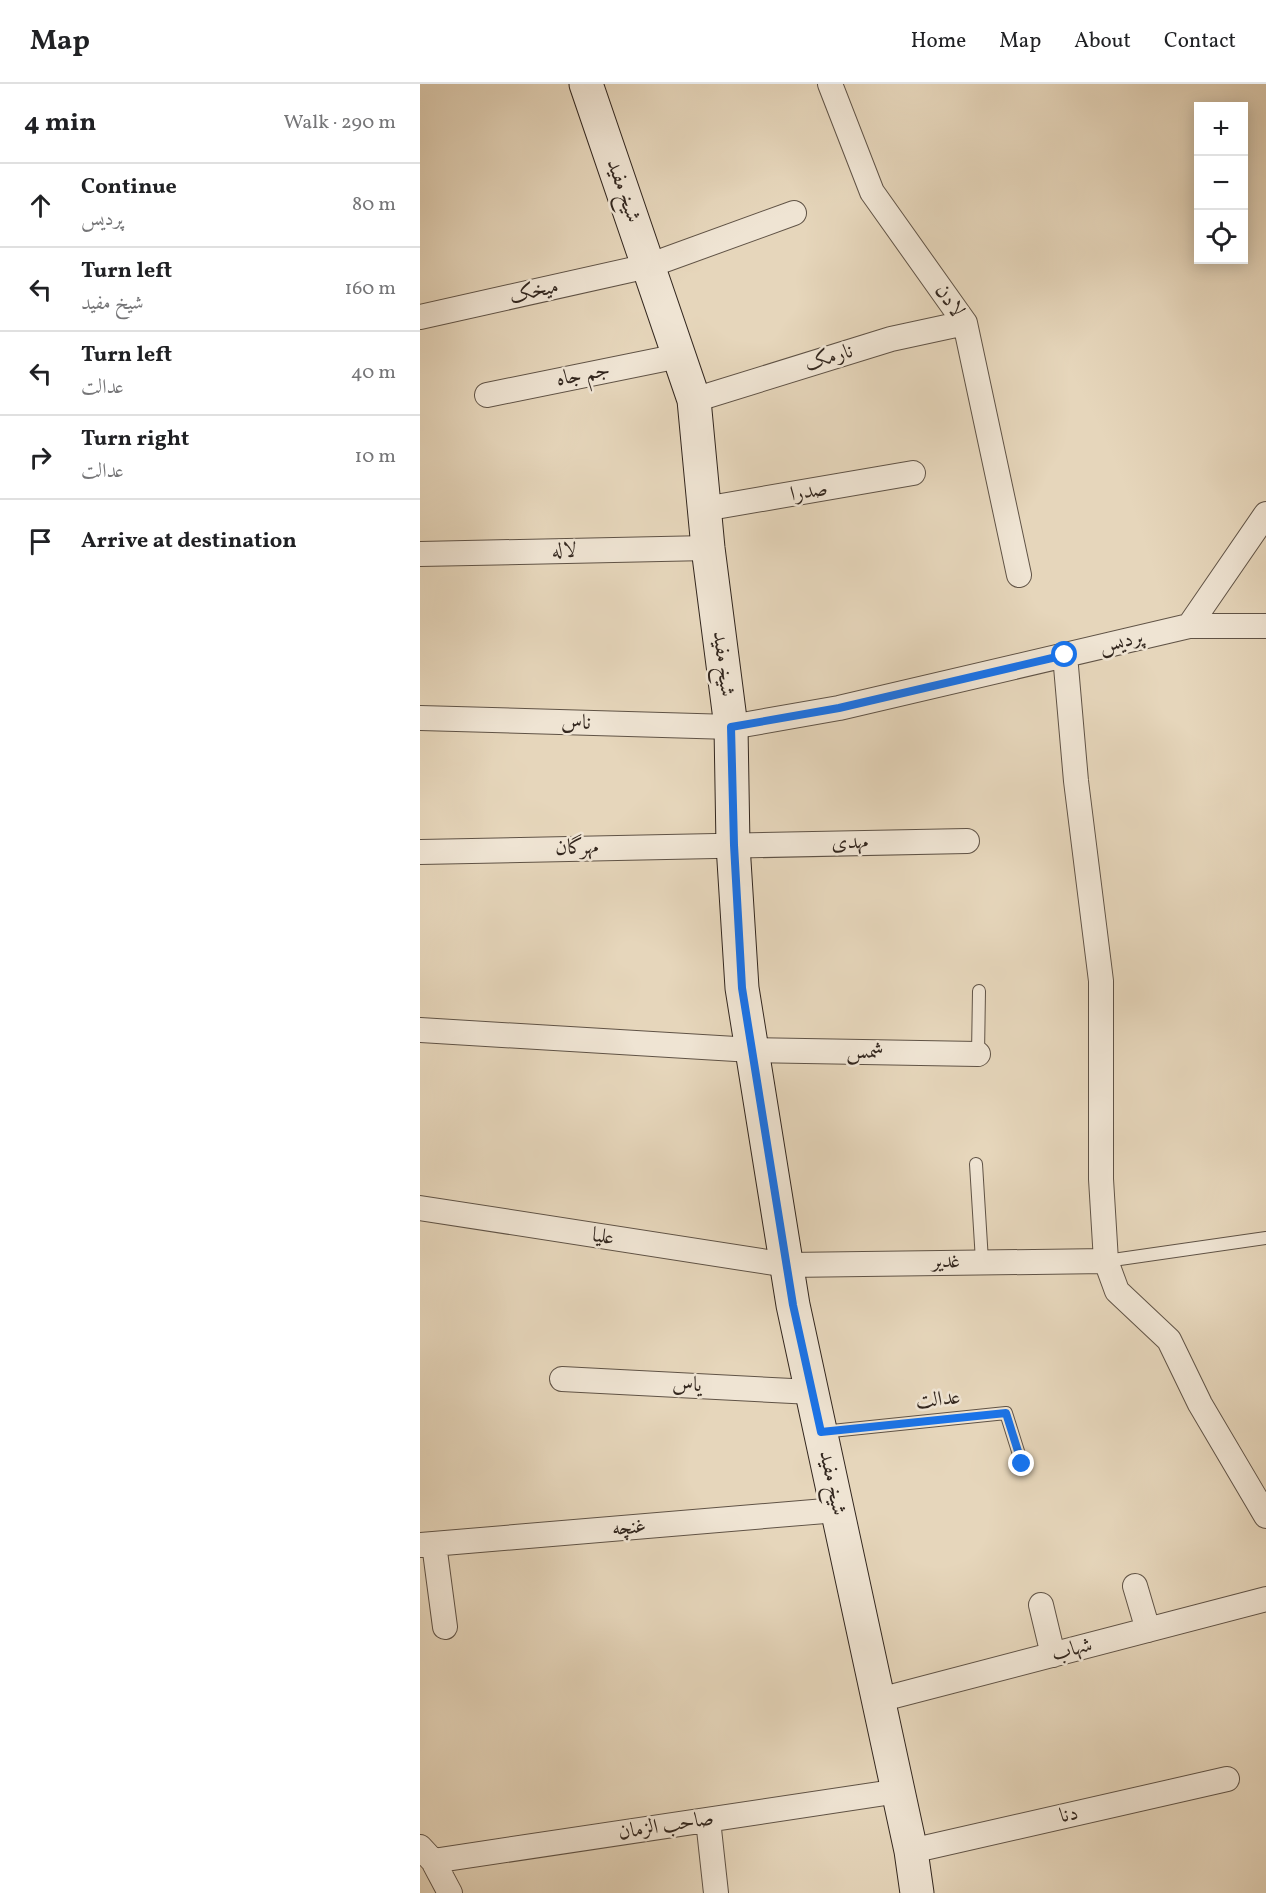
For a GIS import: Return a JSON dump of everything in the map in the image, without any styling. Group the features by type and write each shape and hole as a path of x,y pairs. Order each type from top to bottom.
{"main road":[{"name":"شیخ مفید","path":"586,84 694,400 708,548 731,727 734,845 742,988 793,1305 912,1851 917,1893"}],"street":[{"name":"لادن","path":"830,84 872,192 965,323 1019,575"},
{"name":"میخک","path":"420,317 648,266 794,213"},
{"name":"نارمک","path":"694,400 891,339 965,323"},
{"name":"جم جاه","path":"487,395 679,356"},
{"name":"صدرا","path":"704,509 913,473"},
{"path":"1189,626 1266,514"},
{"name":"لاله","path":"420,554 708,548"},
{"name":"پردیس","path":"731,727 839,708 1189,626 1266,626"},
{"path":"1065,655 1076,781 1101,981 1101,1179 1106,1261 1118,1291 1169,1340 1200,1404 1266,1516"},
{"name":"ناس","path":"420,718 731,727"},
{"name":"مهدی","path":"734,845 967,841"},
{"name":"مهرگان","path":"420,852 734,845"},
{"name":"شمس","path":"420,1030 752,1050 978,1054"},
{"name":"علیا","path":"420,1208 787,1265"},
{"name":"غدیر","path":"787,1265 1106,1261"},
{"name":"یاس","path":"562,1379 812,1392"},
{"name":"غنچه","path":"427,1545 837,1510"},
{"path":"427,1545 445,1627"},
{"path":"1135,1586 1148,1630"},
{"name":"شهاب","path":"879,1700 1266,1599"},
{"path":"1041,1605 1053,1654"},
{"name":"دنا","path":"912,1851 1227,1779"},
{"name":"صاحب الزمان","path":"426,1854 708,1820 899,1791"},
{"path":"708,1820 716,1893"},
{"path":"426,1854 450,1893"}],"lane":[{"path":"978,1054 979,991"},
{"path":"976,1164 982,1261"},
{"path":"1106,1261 1266,1238"},
{"name":"عدالت","path":"821,1432 1006,1413 1022,1464"}],"route":[{"path":"1022,1464 1006,1413 821,1432 793,1305 742,988 734,845 731,727 839,708 1065,655"}]}
